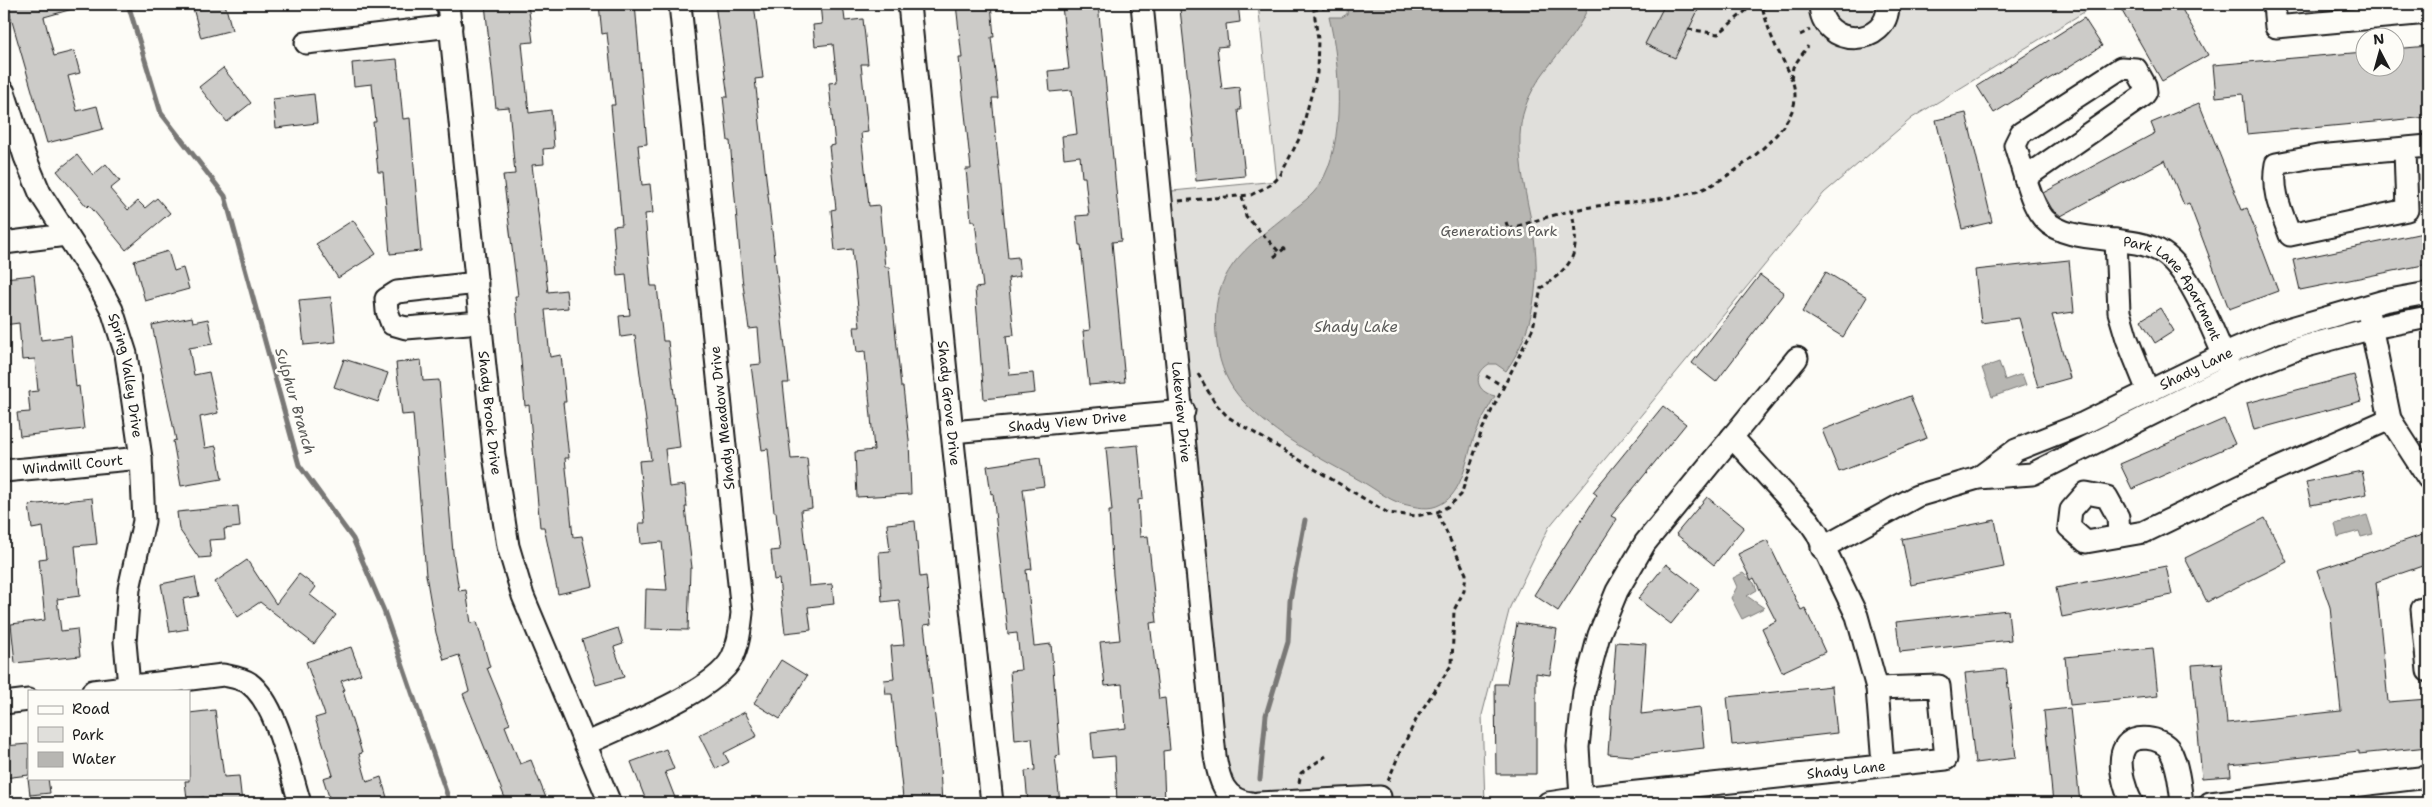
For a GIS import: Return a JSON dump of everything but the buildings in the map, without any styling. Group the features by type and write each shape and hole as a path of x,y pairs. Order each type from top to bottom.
{"street":[{"name":"Shady Brook Drive","path":"448,4 494,455 508,546 523,596 610,803"},
{"name":"Shady Meadow Drive","path":"584,744 685,696 716,678 732,659 740,632 742,613 680,4"},
{"name":"Shady Grove Drive","path":"909,4 992,803"},
{"name":"Lakeview Drive","path":"1142,4 1184,411 1219,780 1229,794 1239,802 1251,803"},
{"path":"1820,5 1824,22 1836,34 1858,39 1878,30 1884,21 1888,4"},
{"path":"2274,4 2276,27 2428,13"},
{"path":"306,43 451,26"},
{"name":"Park Lane Apartment","path":"2025,178 2143,96 2146,92 2145,85 2136,69 2122,68 2021,133 2016,139 2015,145 2025,178 2034,203 2043,218 2052,226 2081,236 2148,246 2164,254 2186,275 2232,374"},
{"name":"Spring Valley Drive","path":"4,92 25,157 40,193 96,280 112,310 126,354 141,458 144,521 129,589 125,642 128,686"},
{"path":"2405,150 2407,210 2290,235 2278,202 2273,180 2276,164 2318,156 2405,150 2428,146"},
{"path":"4,243 66,235"},
{"name":"Park Lane Apartment","path":"2116,240 2119,312 2127,339 2148,391"},
{"path":"477,283 398,292 386,299 387,311 392,324 406,328 481,322"},
{"name":"Shady Lane","path":"1978,478 2016,450 2084,423 2223,355 2274,333 2366,306 2428,293"},
{"path":"2366,306 2373,328 2390,419 2428,478"},
{"name":"Shady Lane","path":"1822,548 1917,496 1978,478 2032,474 2232,374 2299,348 2373,328 2428,317"},
{"path":"1581,798 1578,748 1580,720 1590,662 1608,611 1626,574 1645,543 1797,358"},
{"name":"Shady View Drive","path":"952,432 1184,411"},
{"path":"2119,536 2144,532 2258,477 2390,419"},
{"name":"Shady Lane","path":"1548,803 1883,765 1877,688 1857,616 1822,548 1817,532 1732,437"},
{"name":"Windmill Court","path":"4,471 141,458"},
{"path":"2428,608 2422,609 2428,671"},
{"path":"101,690 223,675 248,683 262,695 271,709 300,803"},
{"path":"1877,688 1939,686 1946,759 1883,765"},
{"path":"4,704 28,700"},
{"path":"2132,803 2125,790 2122,774 2124,748 2129,743 2146,739 2155,739 2170,750 2177,771 2182,803"},
{"path":"2210,803 2428,777"},
{"path":"1258,803 1380,797"}],"path":[{"path":"1178,201 1252,195 1272,184 1280,176 1300,137 1317,73 1318,39 1312,4"},
{"path":"1688,29 1718,34 1754,4"},
{"path":"1508,229 1594,206 1681,196 1716,183 1753,156 1784,127 1791,115 1795,97 1791,80 1773,41 1762,4"},
{"path":"1774,4 1791,8 1820,5"},
{"path":"1314,10 1342,5"},
{"path":"1791,80 1793,67 1808,46"},
{"path":"1242,196 1246,216 1280,252"},
{"path":"1195,370 1215,403 1228,417 1388,513 1416,516 1437,512 1449,506 1461,495 1482,430 1533,328 1541,288 1558,276 1570,262 1576,246 1572,212"},
{"path":"1506,222 1511,236"},
{"path":"1274,258 1286,246"},
{"path":"1486,376 1503,386"},
{"path":"1380,797 1418,716 1452,664 1454,610 1464,591 1466,574 1437,512"},
{"path":"1297,789 1301,773 1326,756"}],"green space":[{"name":"Generations Park","path":"1258,4 2097,4 1912,118 1824,193 1549,527 1510,607 1482,715 1485,803 1385,803 1229,794 1162,192 1277,181"}],"water":[{"name":"Shady Lake","path":"1348,4 1589,4 1573,34 1533,90 1521,124 1522,170 1536,256 1536,276 1531,316 1517,353 1506,371 1496,364 1489,364 1480,373 1478,383 1480,387 1495,396 1477,430 1455,491 1441,504 1432,507 1422,508 1392,500 1299,446 1269,425 1243,401 1229,382 1220,360 1217,344 1215,320 1217,300 1231,268 1255,241 1313,193 1320,184 1328,167 1334,147 1338,102 1336,56 1329,17 1342,17 1347,14"},
{"path":"1999,362 2005,380 2022,374 2026,385 1992,397 1982,368"},
{"path":"2367,515 2373,534 2361,537 2359,531 2338,537 2335,524"},
{"path":"1743,573 1754,583 1757,590 1747,596 1764,608 1742,619 1731,598 1737,587 1733,578"}],"waterway":[{"name":"Sulphur Branch","path":"128,4 161,113 225,196 299,465 353,539 384,611 450,803"},
{"path":"1260,779 1266,715 1288,642 1290,600 1305,520"}]}
